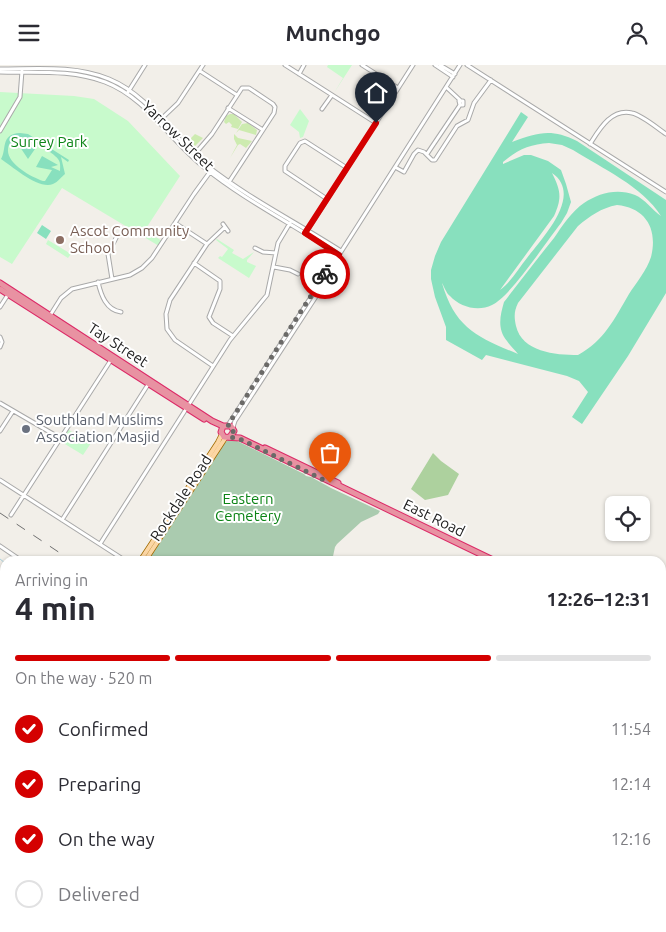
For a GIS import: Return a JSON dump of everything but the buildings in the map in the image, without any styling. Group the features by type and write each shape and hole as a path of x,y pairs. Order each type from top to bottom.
{"highway":[{"name":"Tay Street","path":"0,283 9,292 48,318 227,431"},
{"name":"Tay Street","path":"0,289 9,292"},
{"name":"East Road","path":"227,431 240,439 485,556"}],"main road":[{"name":"Rockdale Road","path":"144,556 227,431"},
{"name":"Rockdale Road","path":"148,556 171,517"}],"street":[{"path":"128,92 145,65"},
{"path":"159,121 178,103 203,65"},
{"path":"285,65 376,123"},
{"path":"299,74 304,65"},
{"path":"362,65 398,88"},
{"path":"306,232 413,65"},
{"path":"435,65 454,75"},
{"path":"440,65 454,75"},
{"path":"227,431 306,308 324,284 340,253 460,65"},
{"path":"467,65 666,192"},
{"name":"Yarrow Street","path":"0,71 44,68 101,76 115,82 147,105 159,121 193,156 211,171 340,253"},
{"path":"0,131 20,97 21,69"},
{"path":"200,71 237,95"},
{"path":"395,167 404,172 416,151 422,150 432,160 436,159 457,126 468,120 474,103 491,80"},
{"path":"193,156 212,134 242,88 247,87 273,104 275,111 228,183"},
{"path":"446,87 461,103 471,109"},
{"path":"322,109 332,95"},
{"path":"427,154 461,103"},
{"path":"228,108 263,130"},
{"path":"590,144 609,119 617,115 630,113 666,134"},
{"path":"327,199 286,172 284,168 300,143 304,141 347,168"},
{"path":"48,318 61,298 69,290 130,275 145,266 211,171"},
{"path":"100,544 233,336 266,296 270,288 279,241 291,222"},
{"path":"175,223 206,244"},
{"path":"213,366 175,341 166,323 166,311 169,303 206,244 225,227"},
{"path":"112,279 108,257 109,249 116,238"},
{"path":"255,248 263,252 276,253"},
{"path":"194,263 220,281 220,289 209,313 209,319 233,336"},
{"path":"274,267 287,269 298,274"},
{"path":"98,282 106,303 113,309 121,312"},
{"path":"0,307 9,292"},
{"path":"0,347 1,339"},
{"path":"10,515 112,358"},
{"path":"62,520 150,383"},
{"path":"0,403 60,438"},
{"path":"0,431 13,411"},
{"path":"0,480 118,556"},
{"path":"0,546 15,556"}],"green space":[{"path":"328,65 352,65 334,93 343,78 327,67"},
{"name":"Surrey Park","path":"0,92 74,96 94,99 128,121 180,176 145,230 162,241 159,246 62,188 12,264 0,257"},
{"path":"300,109 309,121 303,137 300,138 299,132 290,125"},
{"path":"521,112 528,117 512,142 544,133 568,137 577,141 666,200 666,293 628,356 582,424 572,417 588,392 579,381 567,376 486,355 482,360 446,340 446,327 435,297 431,279 431,270 441,242","holes":["542,144 562,145 609,171 633,187 653,205 661,216 639,197 622,192 608,193 596,197 575,210 504,302 501,317 502,332 508,343 518,354 479,336 461,321 447,298 442,283 449,295 464,306 481,308 492,305 509,291 561,223 571,202 561,170 548,161 531,155 524,155 503,164 513,154 530,146","552,173 561,182 564,193 557,216 514,275 500,290 554,216 559,195","617,205 627,207 636,210 648,222 653,237 653,247 647,267 608,328 587,349 578,355 569,355 550,353 532,347 519,335 516,326 515,314 518,303 578,226 606,208"]},
{"path":"234,114 242,122 238,129 231,127 232,125 229,122 226,124 224,122 226,116"},
{"path":"248,123 257,130 256,135 239,130 236,133 242,124"},
{"path":"14,134 28,134 69,160 68,162 61,157 65,174 53,184 41,184 26,177 1,159 7,139","holes":["15,138 26,138 55,156 60,162 60,171 51,167 58,165 42,156 36,167 52,170 45,181 18,167 12,161 8,149 10,143 16,145 11,141"]},
{"path":"195,134 203,138 193,148 187,142"},
{"path":"234,134 238,138 252,141 246,148 240,144 238,145 230,158 237,145"},
{"path":"16,141 35,149 28,159"},
{"path":"42,225 51,231 46,239 37,233"},
{"path":"217,239 234,250 232,253 243,259 254,252 247,260 247,262 256,266 249,278 218,258 222,257 228,249"},
{"path":"48,240 71,254 68,258 46,244"},
{"path":"67,429 91,443 83,455 60,441"},
{"name":"Eastern Cemetery","path":"228,440 235,440 380,511 378,514 361,522 337,544 333,556 151,556"},
{"path":"433,453 459,474 448,495 425,500 411,489"}],"railway":[{"path":"0,513 64,556"}],"way so far":[{"path":"325,274 228,425 232,426 234,430 230,437 236,437 330,483"}],"place":[{"name":"Ascot Community School","path":"60,240"},
{"name":"Southland Muslims Association Masjid","path":"26,429"}],"route":[{"path":"325,274 339,255 305,233 376,123"}]}
